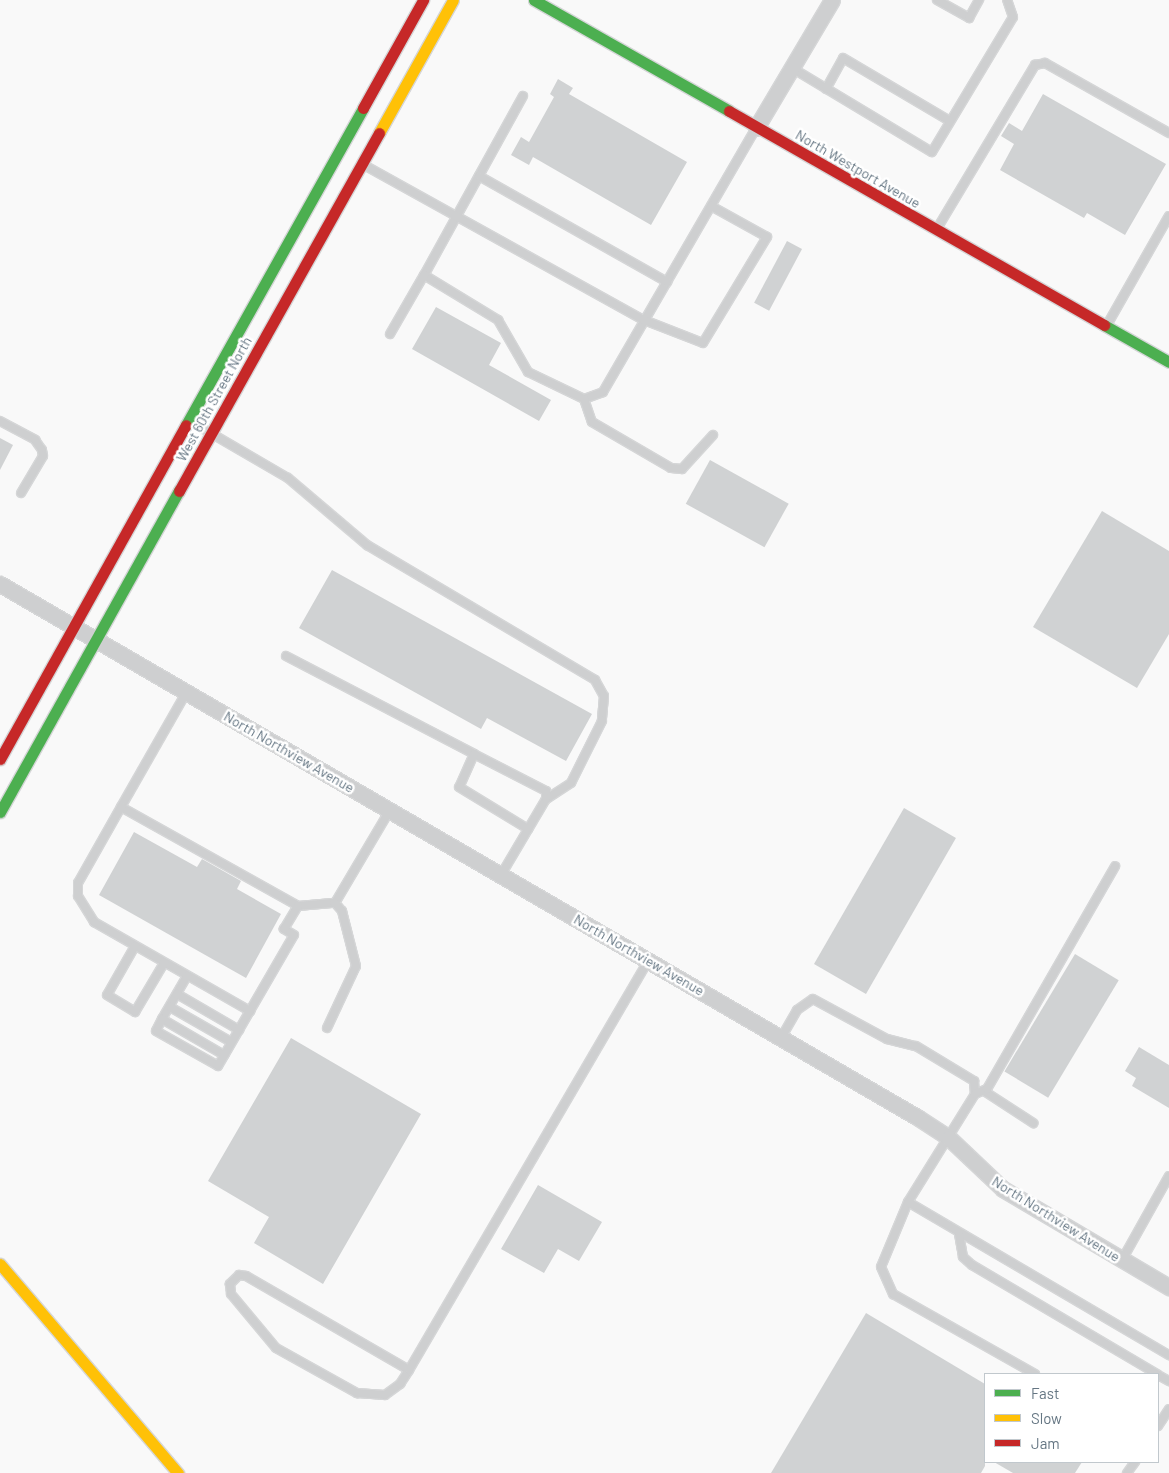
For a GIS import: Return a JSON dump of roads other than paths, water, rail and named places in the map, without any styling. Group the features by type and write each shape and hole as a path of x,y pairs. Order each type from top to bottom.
{"main road":[{"name":"West 60th Street North","path":"0,759 422,0"},
{"name":"West 60th Street North","path":"0,812 453,0"},
{"name":"North Westport Avenue","path":"534,0 1169,362"},
{"path":"0,1264 178,1473"}],"street":[{"path":"756,128 832,0"},
{"name":"North Northview Avenue","path":"0,584 649,960 949,1138 1003,1189 1169,1287"}],"lane":[{"path":"937,0 969,18 979,0"},
{"path":"792,68 932,152 1014,17 1007,0"},
{"path":"826,89 843,58 950,121"},
{"path":"936,230 1035,65 1045,62 1169,133"},
{"path":"390,334 523,96"},
{"path":"584,399 602,392 756,128"},
{"path":"362,164 644,320 703,344 767,237 711,206"},
{"path":"479,176 667,282"},
{"path":"1106,327 1169,216"},
{"path":"424,275 498,320 528,372 584,399 592,422 671,468 682,469 714,435"},
{"path":"189,420 302,488 367,545 595,680 604,696 602,721 571,783 546,799 501,875"},
{"path":"0,421 35,440 42,450 43,456 21,493"},
{"path":"286,656 474,754 537,783 546,791 546,799"},
{"path":"186,693 78,883 78,896 94,922 250,1011"},
{"path":"474,754 459,787 528,829"},
{"path":"122,807 298,906 335,903"},
{"path":"335,903 390,810"},
{"path":"974,1094 984,1091 1115,866"},
{"path":"328,1028 356,966 345,919 335,903"},
{"path":"188,976 156,1031 218,1066 294,935 284,929 298,906"},
{"path":"135,946 106,995 135,1012 164,962"},
{"path":"409,1370 246,1276 234,1278 230,1284 232,1294 263,1337 357,1393 385,1395 409,1370 649,960"},
{"path":"177,994 239,1030"},
{"path":"781,1038 797,1010 813,999 887,1039 916,1046 970,1077 974,1094 949,1138 908,1202 881,1267 893,1294 1033,1373"},
{"path":"170,1007 232,1042"},
{"path":"162,1019 224,1055"},
{"path":"984,1091 1032,1123"},
{"path":"1122,1260 1169,1176"},
{"path":"908,1202 1169,1354"},
{"path":"960,1234 964,1257 972,1266 1155,1373"},
{"path":"1159,1424 1169,1408"}]}
